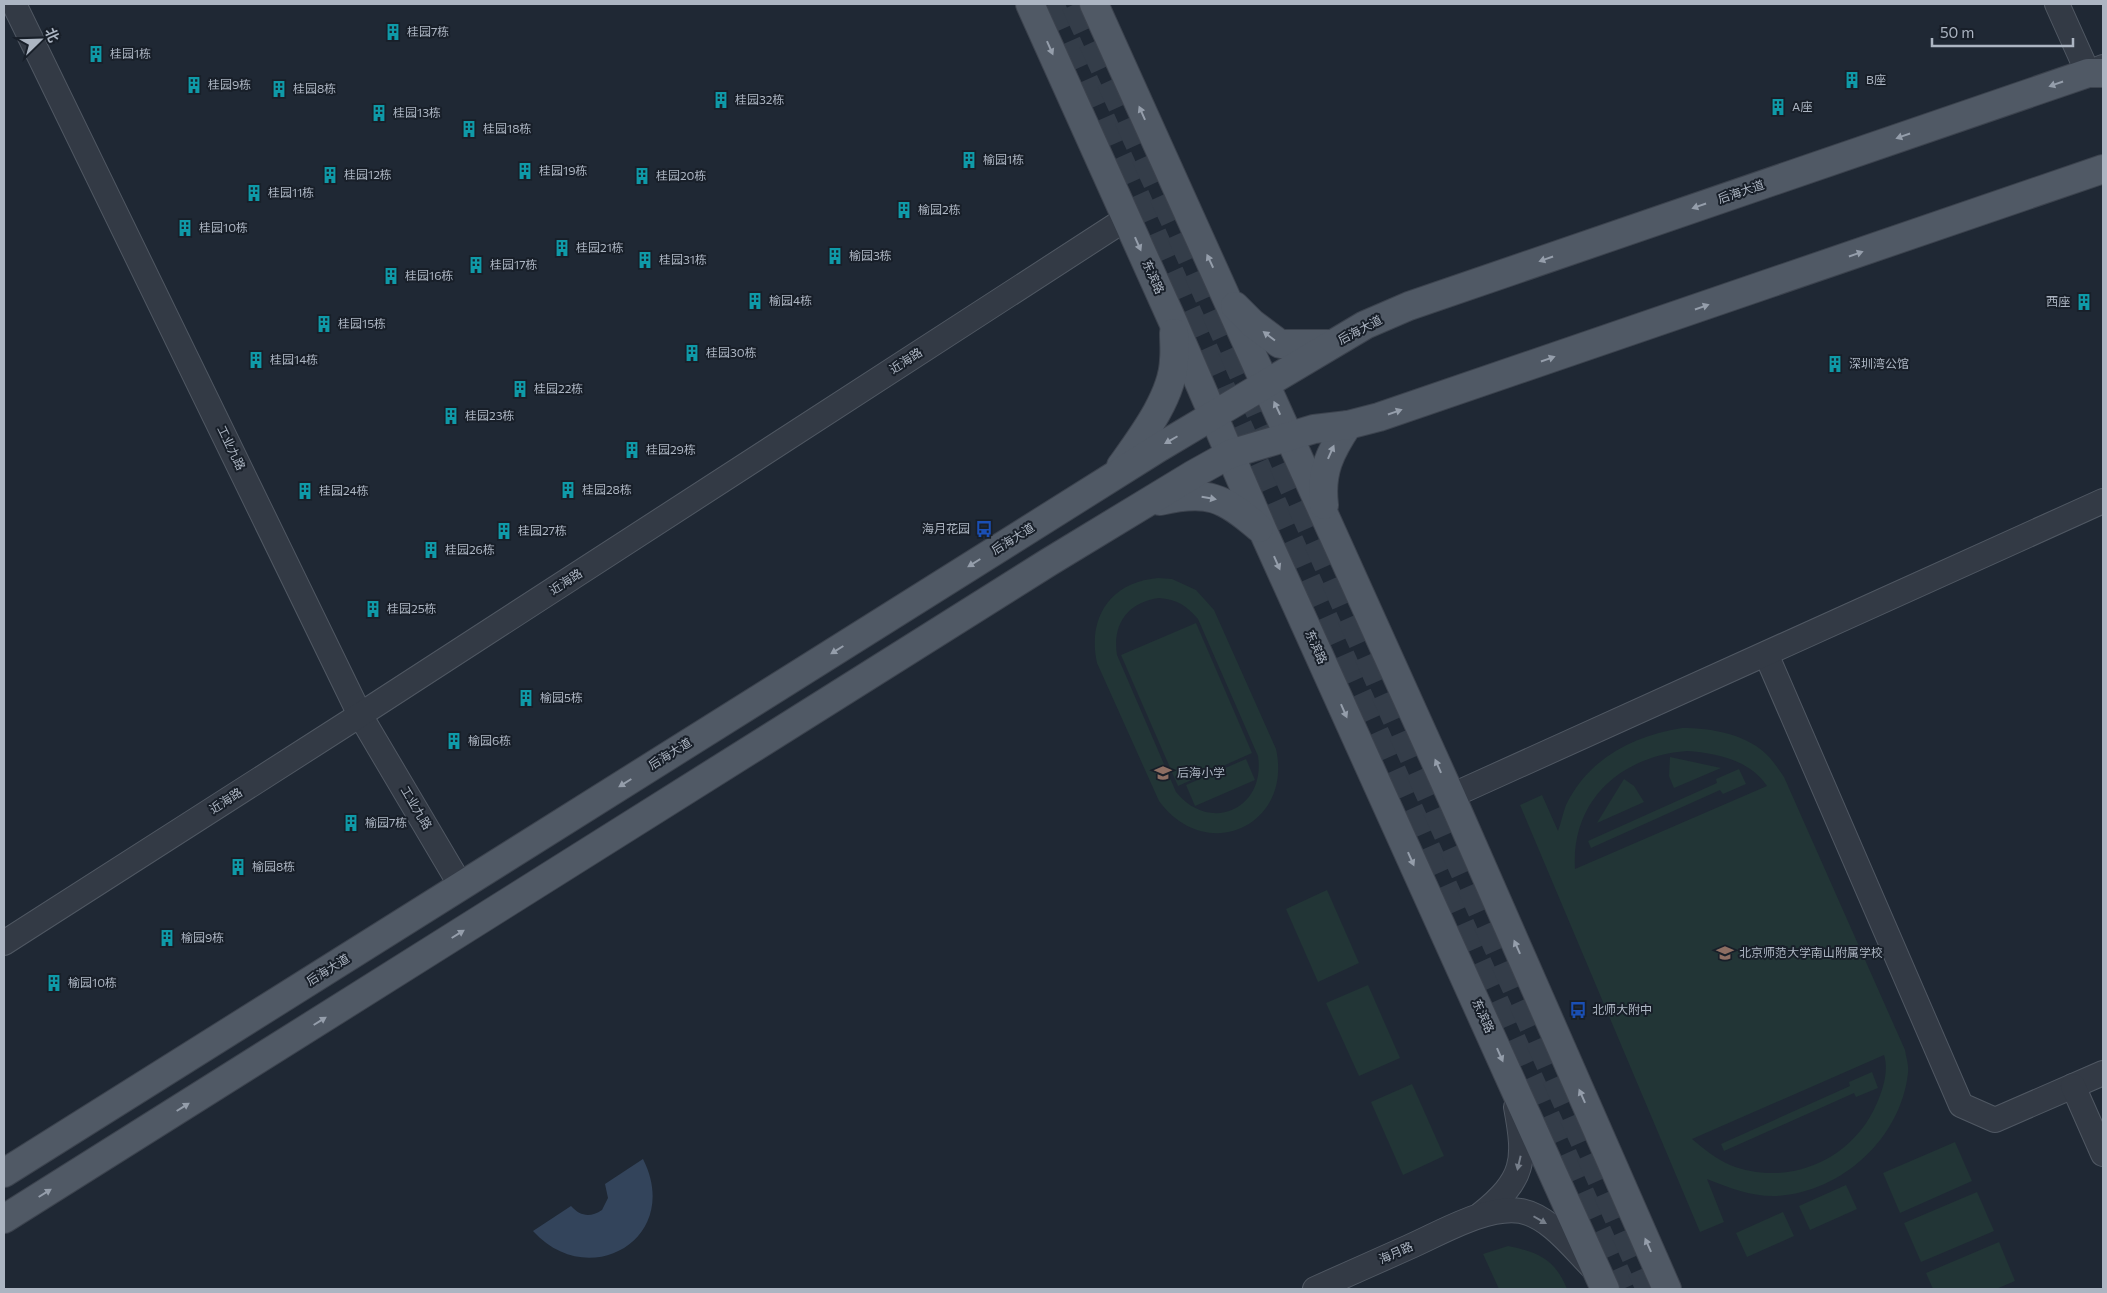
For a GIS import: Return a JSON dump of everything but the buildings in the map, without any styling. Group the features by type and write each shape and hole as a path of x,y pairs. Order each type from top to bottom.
{"main road":[{"name":"东滨路","path":"1030,4 1173,322 1263,531 1602,1281"},
{"path":"1094,4 1451,796 1667,1289"},
{"name":"后海大道","path":"4,1173 1115,475 1366,325 1409,306 2098,71"},
{"path":"4,1219 1049,562 1230,454 1314,429 1348,425 1379,417 2103,169"},
{"path":"1227,298 1252,323 1280,344 1332,344"},
{"path":"1115,475 1140,439 1164,396 1174,362 1173,322"},
{"path":"1326,517 1322,488 1326,464 1333,447 1348,425"},
{"path":"1144,505 1186,495 1212,497 1234,506 1263,531"}],"street":[{"name":"工业九路","path":"14,4 360,715 461,886"},
{"path":"2057,4 2098,71"},
{"name":"近海路","path":"4,943 360,715 1127,218"},
{"path":"1451,796 2103,501"},
{"path":"1766,654 1961,1106 1995,1120 2103,1073"},
{"path":"1477,1217 1500,1199 1513,1181 1520,1165 1523,1143 1512,1081"},
{"path":"2073,1086 2103,1154"},
{"path":"1477,1217 1506,1211 1529,1214 1555,1229 1602,1281"},
{"name":"海月路","path":"1315,1289 1477,1217"}],"shaded area":[{"path":"1158,578 1172,579 1196,590 1214,610 1276,749 1278,776 1272,799 1259,816 1242,828 1221,833 1200,831 1178,820 1159,801 1097,663 1096,631 1106,605 1127,586","holes":["1159,598 1181,604 1198,619 1258,756 1258,774 1253,790 1245,802 1233,810 1219,813 1204,812 1190,805 1176,792 1117,655 1117,634 1124,616 1139,604"]},
{"path":"1196,623 1252,753 1178,786 1121,655"},
{"path":"1682,728 1693,728 1717,731 1741,738 1751,743 1770,758 1784,777 1905,1050 1908,1067 1903,1097 1894,1119 1881,1139 1864,1157 1845,1172 1824,1184 1801,1192 1777,1196 1733,1189 1707,1179 1724,1222 1700,1232 1520,805 1542,795 1558,831 1566,805 1587,774 1600,762 1630,743","holes":["1687,751 1721,756 1742,764 1760,777 1767,786 1575,869 1576,844 1582,822 1591,803 1605,786 1622,772 1641,762 1663,755","1884,1055 1886,1073 1883,1086 1877,1103 1866,1123 1852,1140 1835,1154 1816,1164 1796,1171 1774,1173 1752,1171 1725,1163 1710,1154 1692,1139"]},
{"path":"1670,757 1721,768 1674,788 1669,776"},
{"path":"1246,759 1255,780 1195,806 1186,785"},
{"path":"1739,769 1746,784 1723,794 1720,790 1591,848 1588,841 1717,783 1716,779"},
{"path":"1624,779 1634,786 1644,802 1597,823"},
{"path":"1327,890 1359,963 1318,982 1286,909"},
{"path":"1368,985 1400,1058 1359,1076 1326,1003"},
{"path":"1872,1072 1878,1088 1856,1097 1854,1093 1724,1151 1721,1144 1850,1086 1849,1082"},
{"path":"1412,1084 1444,1156 1403,1175 1371,1102"},
{"path":"1955,1142 1972,1181 1900,1213 1883,1173"},
{"path":"1846,1185 1857,1209 1810,1230 1799,1206"},
{"path":"1977,1192 1994,1231 1921,1262 1904,1223"},
{"path":"1783,1212 1794,1236 1747,1257 1736,1233"},
{"path":"1999,1242 2015,1281 1996,1289 1933,1289 1926,1273"},
{"path":"1508,1246 1537,1254 1544,1258 1557,1270 1567,1289 1499,1289 1483,1254"}],"water":[{"path":"643,1159 652,1187 651,1212 641,1233 624,1248 603,1256 579,1257 555,1249 533,1231 571,1206 585,1215 602,1210 608,1198 605,1184"}],"tunnel":[{"path":"1050,4 1623,1289"},
{"path":"1075,4 1178,228 1650,1289"}],"place":[{"name":"桂园7栋","path":"393,32"},
{"name":"桂园1栋","path":"96,54"},
{"name":"B座","path":"1852,80"},
{"name":"桂园9栋","path":"194,85"},
{"name":"桂园8栋","path":"279,89"},
{"name":"桂园32栋","path":"721,100"},
{"name":"A座","path":"1778,107"},
{"name":"桂园13栋","path":"379,113"},
{"name":"桂园18栋","path":"469,129"},
{"name":"榆园1栋","path":"969,160"},
{"name":"桂园19栋","path":"525,171"},
{"name":"桂园12栋","path":"330,175"},
{"name":"桂园20栋","path":"642,176"},
{"name":"桂园11栋","path":"254,193"},
{"name":"榆园2栋","path":"904,210"},
{"name":"桂园10栋","path":"185,228"},
{"name":"桂园21栋","path":"562,248"},
{"name":"榆园3栋","path":"835,256"},
{"name":"桂园31栋","path":"645,260"},
{"name":"桂园17栋","path":"476,265"},
{"name":"桂园16栋","path":"391,276"},
{"name":"榆园4栋","path":"755,301"},
{"name":"西座","path":"2084,302"},
{"name":"桂园15栋","path":"324,324"},
{"name":"桂园30栋","path":"692,353"},
{"name":"桂园14栋","path":"256,360"},
{"name":"深圳湾公馆","path":"1835,364"},
{"name":"桂园22栋","path":"520,389"},
{"name":"桂园23栋","path":"451,416"},
{"name":"桂园29栋","path":"632,450"},
{"name":"桂园28栋","path":"568,490"},
{"name":"桂园24栋","path":"305,491"},
{"name":"海月花园","path":"984,529"},
{"name":"桂园27栋","path":"504,531"},
{"name":"桂园26栋","path":"431,550"},
{"name":"桂园25栋","path":"373,609"},
{"name":"榆园5栋","path":"526,698"},
{"name":"榆园6栋","path":"454,741"},
{"name":"后海小学","path":"1163,773"},
{"name":"榆园7栋","path":"351,823"},
{"name":"榆园8栋","path":"238,867"},
{"name":"榆园9栋","path":"167,938"},
{"name":"北京师范大学南山附属学校","path":"1725,953"},
{"name":"榆园10栋","path":"54,983"},
{"name":"北师大附中","path":"1578,1010"}]}
